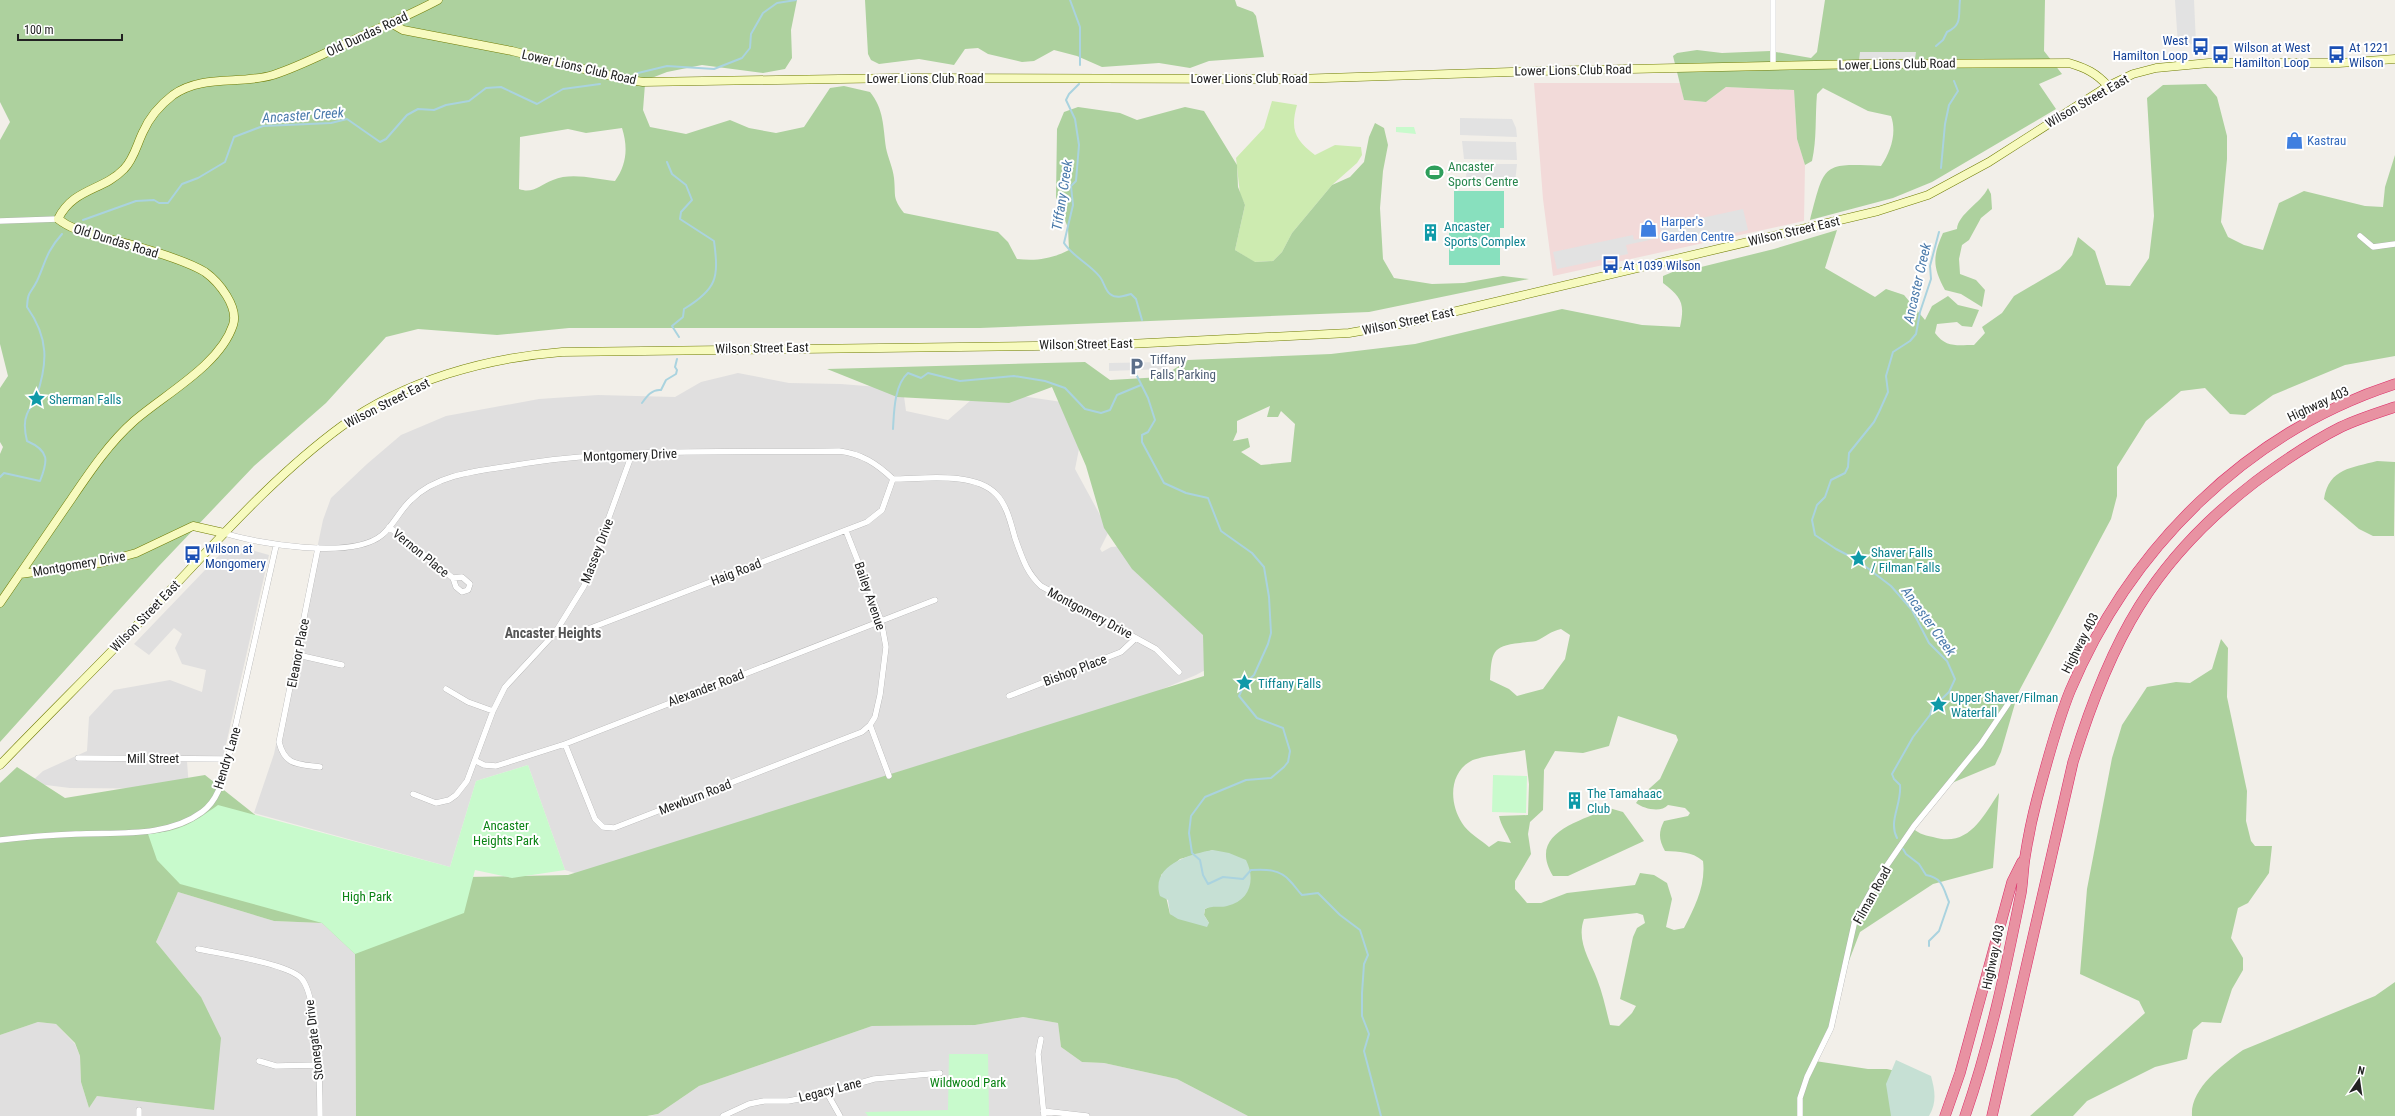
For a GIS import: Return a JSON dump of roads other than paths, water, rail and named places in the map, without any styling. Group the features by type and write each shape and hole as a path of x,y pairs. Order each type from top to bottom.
{"highway":[{"name":"Highway 403","path":"1965,1116 1983,1063 2021,890 2025,856 2037,800 2070,693 2091,648 2122,594 2158,545 2187,513 2214,488 2272,443 2295,428 2330,410 2395,384"},
{"path":"1992,1116 2073,762 2089,711 2108,663 2133,615 2153,583 2173,559 2202,527 2233,499 2282,462 2341,427 2395,407"},
{"path":"1944,1116 1967,1052 2012,882 2025,856"}],"street":[{"name":"Old Dundas Road","path":"0,603 93,468 134,421 202,366 218,350 228,338 234,323 233,308 226,295 204,272 175,260 71,228 60,221 62,209 72,200 123,170 130,161 150,118 174,95 200,83 272,75 310,60 438,0"},
{"path":"1772,66 1773,0"},
{"name":"Lower Lions Club Road","path":"390,23 403,30 512,51 624,79 643,82 909,78 1296,79 1772,66 2069,63 2086,68 2097,74 2108,86"},
{"name":"Wilson Street East","path":"0,765 224,533 283,475 343,425 406,390 454,371 533,354 562,352 1108,345 1349,333 1406,323 1873,212 1928,195 1989,162 2108,86 2133,74 2179,65 2209,63 2339,63 2395,59"},
{"path":"0,221 60,221"},
{"path":"2360,236 2373,247 2395,244"},
{"name":"Montgomery Drive","path":"20,574 100,563 136,553 193,526 276,546 318,548 367,543 382,535 395,517 419,493 439,481 510,466 580,456 839,451 853,453 872,461 893,479 954,478 975,481 987,485 997,495 1004,506 1030,576 1052,594 1156,649 1180,672"},
{"name":"Massey Drive","path":"413,794 436,803 449,800 456,795 467,781 476,761 492,711 505,687 555,633 590,574 632,454"},
{"name":"Haig Road","path":"555,633 568,635 583,630 867,522 882,510 893,479"},
{"name":"Vernon Place","path":"389,527 453,578"},
{"name":"Bailey Avenue","path":"846,531 881,620 886,647 884,672 875,717 870,725"},
{"name":"Hendry Lane","path":"0,840 76,834 140,832 171,826 202,812 220,788 228,759 276,546"},
{"name":"Eleanor Place","path":"318,548 298,655 279,742 283,757 298,764 320,767"},
{"name":"Alexander Road","path":"476,761 484,765 496,766 565,744 935,600"},
{"name":"Bishop Place","path":"1009,696 1121,652 1136,638"},
{"path":"298,655 342,665"},
{"path":"446,689 468,702 492,711"},
{"name":"Filman Road","path":"1800,1116 1800,1098 1806,1077 1831,1028 1855,920 1879,878 1914,826 1981,744 2008,704"},
{"path":"870,725 889,776"},
{"name":"Mewburn Road","path":"565,744 595,819 603,826 614,828 862,732 870,725"},
{"name":"Mill Street","path":"78,758 228,759"},
{"name":"Stonegate Drive","path":"198,949 284,968 300,978 307,988 319,1065 320,1116"},
{"path":"1041,1039 1038,1054 1043,1113 1087,1116"},
{"path":"259,1061 276,1066 319,1065"},
{"name":"Legacy Lane","path":"723,1116 749,1104 764,1101 788,1101 827,1093 874,1079 940,1073"},
{"path":"827,1093 840,1116"}],"waterway":[{"name":"Ancaster Creek","path":"638,73 667,66 714,69 742,58 750,48 751,34 763,13 777,3 796,0"},
{"name":"Tiffany Creek","path":"1070,0 1080,27 1080,65"},
{"name":"Ancaster Creek","path":"1936,46 1943,40 1947,32 1958,23 1960,0"},
{"name":"Ancaster Creek","path":"1941,168 1945,124 1949,105 1958,91 1954,81"},
{"name":"Ancaster Creek","path":"83,220 136,201 154,200 159,203 168,203 182,184 198,178 225,162 234,137 263,126 331,123 347,119 380,142 386,139 407,115 418,109 434,110 446,105 469,101 486,88 501,87 537,104 563,89 600,84"},
{"name":"Tiffany Creek","path":"1079,84 1069,94 1066,100 1075,119 1079,145 1076,181 1071,186 1073,205 1064,243 1072,252 1096,272 1112,296 1117,297 1131,294 1136,299 1142,320"},
{"path":"667,162 672,174 686,185 692,200 681,212 680,219 714,241 716,254 715,274 709,288 695,302 684,309 683,317 672,326 679,337"},
{"name":"Ancaster Creek","path":"1897,838 1894,825 1900,785 1894,779 1892,774 1913,737 1930,715 1932,708 1949,692 1955,679 1947,661 1929,643 1912,610 1891,586 1857,560 1836,549 1815,535 1812,520 1817,505 1825,497 1831,480 1845,473 1848,467 1849,453 1874,422 1879,412 1888,392 1886,376 1893,352 1910,341 1916,334 1920,312 1931,279 1930,266 1939,232"},
{"name":"Ancaster Creek","path":"0,477 4,473 40,481 45,468 45,457 43,453 40,449 27,441 25,431 26,417 36,398 43,373 44,362 43,340 34,318 27,307 27,302 47,257 62,234"},
{"path":"642,403 652,392 661,390 666,380 676,374 677,370 675,367 677,359"},
{"path":"893,429 894,407 897,392 903,378 908,373 921,378 928,373 960,381 1014,376 1045,381 1065,388 1085,409 1101,413 1110,410 1117,395 1141,385"},
{"name":"Tiffany Creek","path":"1137,376 1148,398 1155,420 1148,432 1142,435 1142,442 1164,483 1186,493 1208,498 1221,531 1252,553 1264,567 1269,597 1271,633 1268,644 1254,675 1245,683 1239,696 1257,718 1283,728 1290,751 1288,762 1271,778 1246,780 1205,797 1191,816 1189,833 1192,853 1200,860 1203,875 1208,884 1223,877 1243,879 1251,870 1267,870 1277,872 1286,877 1302,895 1318,893 1340,915 1360,930 1368,955 1364,964 1362,993 1362,1016 1369,1034 1364,1051 1381,1116"},
{"name":"Ancaster Creek","path":"1903,849 1906,854 1919,864 1926,875 1932,876 1942,884 1949,902 1939,931 1929,941 1929,946"}],"place":[{"name":"West Hamilton Loop","path":"2201,47"},
{"name":"Wilson at West Hamilton Loop","path":"2221,54"},
{"name":"At 1221 Wilson","path":"2336,54"},
{"name":"Kastrau","path":"2294,140"},
{"name":"Ancaster Sports Centre","path":"1435,173"},
{"name":"Harper's Garden Centre","path":"1648,228"},
{"name":"Ancaster Sports Complex","path":"1431,233"},
{"name":"At 1039 Wilson","path":"1610,265"},
{"name":"Tiffany Falls Parking","path":"1137,366"},
{"name":"Sherman Falls","path":"36,399"},
{"name":"Wilson at Mongomery","path":"192,555"},
{"name":"Shaver Falls / Filman Falls","path":"1858,559"},
{"name":"Tiffany Falls","path":"1245,683"},
{"name":"Upper Shaver/Filman Waterfall","path":"1938,704"},
{"name":"The Tamahaac Club","path":"1574,800"}],"district":[{"name":"Ancaster Heights","path":"553,633"}],"park label":[{"name":"Ancaster Heights Park","path":"506,832"},
{"name":"High Park","path":"367,896"},
{"name":"Wildwood Park","path":"968,1082"}]}
